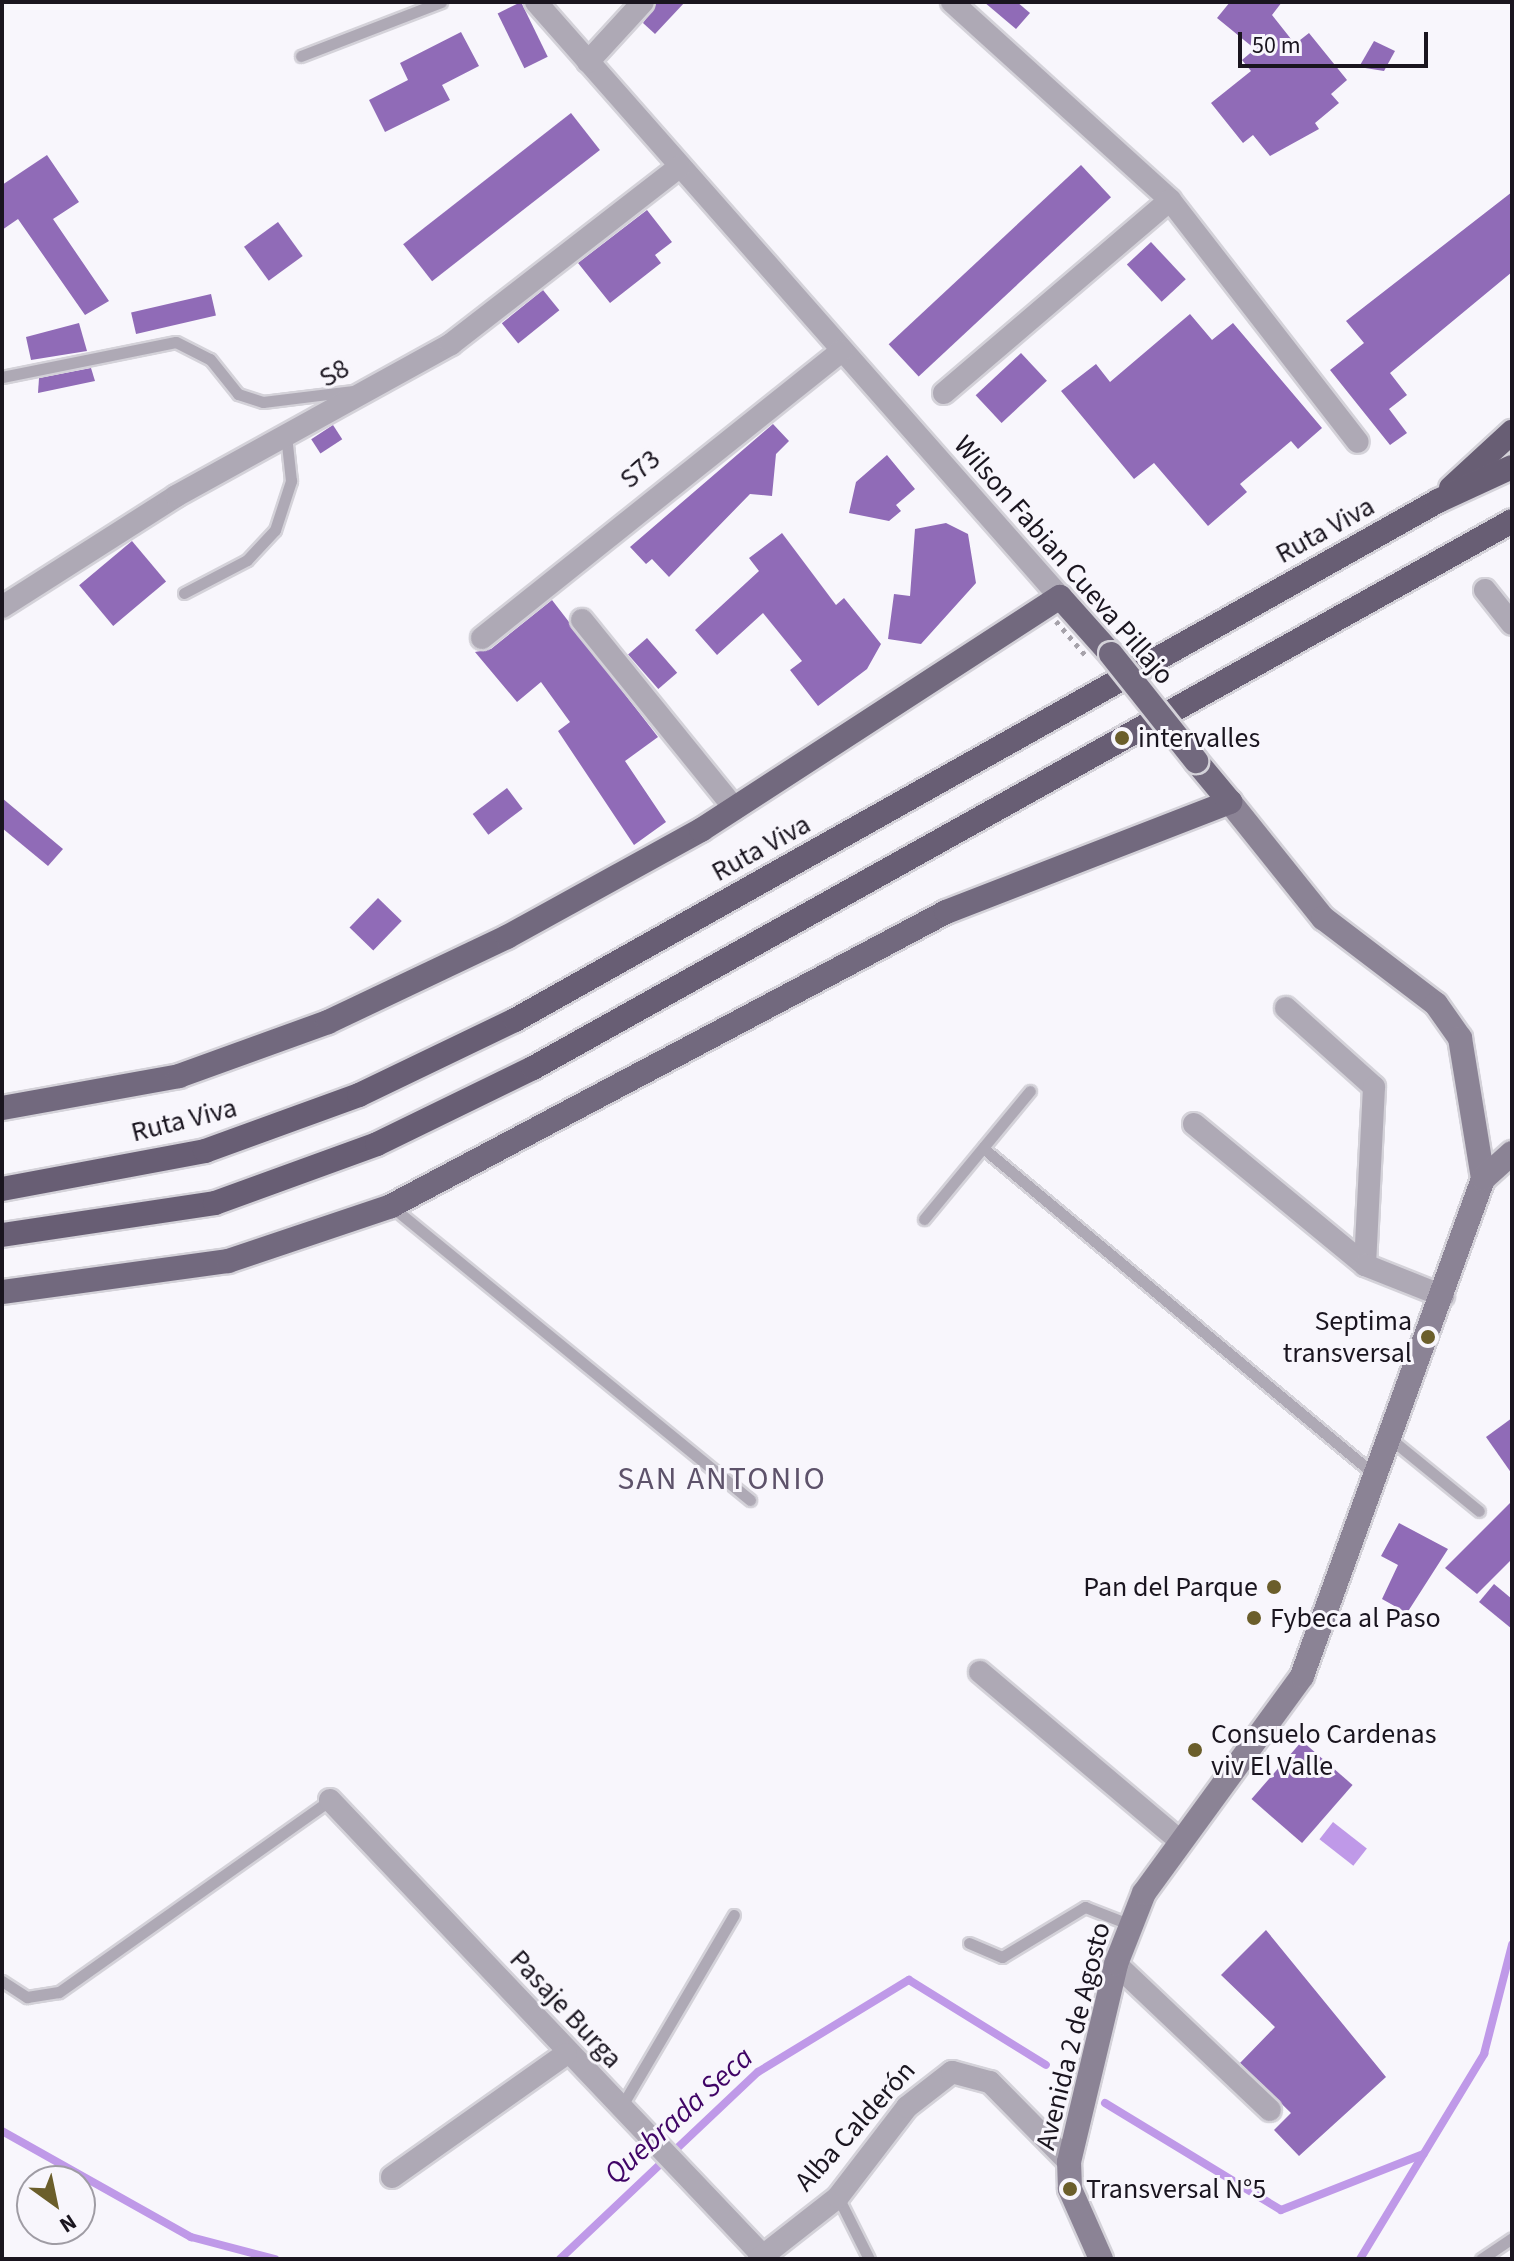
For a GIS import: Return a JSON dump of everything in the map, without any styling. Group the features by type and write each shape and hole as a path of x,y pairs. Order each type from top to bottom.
{"highway":[{"path":"1438,501 1512,432"},
{"name":"Ruta Viva","path":"2,1189 205,1151 359,1095 459,1048 1438,501 1512,467"},
{"path":"2,1235 215,1203 377,1144 533,1068 1512,521"}],"main road":[{"name":"Wilson Fabian Cueva Pillajo","path":"1060,597 1111,654 1323,918 1436,1004 1460,1038 1483,1179"},
{"name":"Ruta Viva","path":"2,1108 179,1076 328,1022 507,937 735,809 1060,597"},
{"path":"2,1292 228,1261 391,1206 946,912 1230,802"},
{"name":"Avenida 2 de Agosto","path":"1101,2259 1070,2189 1069,2162 1116,1964 1131,1925 1180,1841 1267,1733 1302,1676 1379,1478 1483,1179 1512,1153"}],"street":[{"name":"Wilson Fabian Cueva Pillajo","path":"536,2 1060,597"},
{"path":"588,62 643,2"},
{"path":"952,2 1170,200 1358,442"},
{"name":"S8","path":"2,607 286,435 451,344 679,167"},
{"path":"944,393 1170,200"},
{"name":"S73","path":"482,638 841,351"},
{"path":"1485,590 1512,624"},
{"path":"582,620 735,809"},
{"path":"1286,1008 1374,1087 1365,1265"},
{"path":"1194,1124 1365,1265 1443,1296"},
{"path":"980,1672 1180,1841"},
{"name":"Pasaje Burga","path":"330,1800 566,2054 761,2257"},
{"path":"1116,1964 1270,2110"},
{"path":"392,2177 566,2054"},
{"name":"Alba Calderón","path":"761,2257 838,2197 907,2107 952,2072 990,2082 1069,2162"}],"lane":[{"path":"301,56 441,2"},
{"path":"2,377 176,342 210,359 238,394 263,402 365,389"},
{"path":"184,593 247,560 275,530 291,481 286,435"},
{"path":"924,1219 1030,1091"},
{"path":"983,1148 1379,1478"},
{"path":"391,1206 750,1500"},
{"path":"1392,1440 1479,1511"},
{"path":"2,1981 27,1997 59,1992 330,1800"},
{"path":"969,1943 1002,1957 1085,1907 1131,1925"},
{"path":"620,2109 734,1915"},
{"path":"838,2197 869,2259"},
{"path":"1481,2259 1512,2238"}],"shaded area":[{"path":"1333,1822 1367,1848 1353,1866 1319,1839"}],"building":[{"path":"521,2 548,57 524,68 498,13"},
{"path":"657,2 685,2 655,34 643,23"},
{"path":"984,2 1017,2 1030,13 1016,29"},
{"path":"1230,2 1282,2 1272,15 1295,44 1309,33 1347,80 1331,94 1339,103 1315,123 1319,129 1270,156 1253,135 1243,143 1211,103 1251,71 1242,60 1255,49 1217,18"},
{"path":"461,32 479,66 442,85 450,100 385,132 369,100 408,80 400,63"},
{"path":"1374,41 1395,51 1384,71 1359,67"},
{"path":"571,113 600,150 432,281 403,244"},
{"path":"47,155 79,202 53,219 109,301 85,315 18,219 2,230 2,185"},
{"path":"1081,165 1111,197 919,377 889,344"},
{"path":"1512,192 1512,272 1390,373 1407,395 1389,409 1407,433 1390,445 1330,370 1364,343 1346,321"},
{"path":"647,210 672,242 655,255 661,263 610,303 578,263"},
{"path":"278,222 303,256 269,281 244,247"},
{"path":"1151,242 1186,279 1162,302 1127,265"},
{"path":"543,290 559,310 518,344 502,323"},
{"path":"211,294 216,315 136,334 131,312"},
{"path":"1190,314 1212,340 1233,323 1322,428 1298,449 1291,441 1240,484 1247,492 1208,526 1154,463 1134,479 1061,391 1096,364 1110,382"},
{"path":"79,323 87,351 31,360 26,337"},
{"path":"1021,353 1047,381 1002,423 976,395"},
{"path":"91,368 95,381 38,393 39,378"},
{"path":"773,424 789,441 776,454 772,496 750,494 669,577 652,559 646,564 630,547"},
{"path":"333,425 342,439 320,453 311,439"},
{"path":"887,455 915,489 896,505 901,511 889,521 849,513 856,482"},
{"path":"946,523 968,534 976,583 921,644 888,639 894,594 910,596 915,529"},
{"path":"782,533 836,605 844,598 881,644 867,669 818,706 790,670 802,661 763,613 717,655 695,630 759,571 749,558"},
{"path":"132,541 166,582 113,626 79,585"},
{"path":"552,600 658,737 625,761 666,822 634,845 558,731 570,722 541,682 517,702 475,652 491,649"},
{"path":"647,638 677,673 658,689 628,654"},
{"path":"507,788 523,809 488,835 473,814"},
{"path":"2,798 63,849 48,866 2,828"},
{"path":"378,898 402,921 373,950 350,927"},
{"path":"1512,1418 1512,1474 1486,1437"},
{"path":"1512,1501 1512,1559 1477,1594 1445,1568"},
{"path":"1399,1523 1448,1549 1407,1613 1382,1599 1398,1565 1381,1556"},
{"path":"1494,1584 1512,1599 1512,1629 1479,1602"},
{"path":"1302,1741 1353,1785 1302,1843 1251,1799"},
{"path":"1266,1930 1386,2077 1299,2156 1274,2130 1291,2113 1240,2063 1275,2027 1221,1975"}],"waterway":[{"path":"1360,2259 1484,2054 1512,1945"},
{"name":"Quebrada Seca","path":"560,2259 758,2072 909,1980 1046,2065"},
{"name":"Quebrada Seca","path":"1105,2103 1281,2210 1423,2154"},
{"name":"Quebrada Seca","path":"2,2131 191,2237 275,2259"}],"place":[{"name":"intervalles","path":"1122,738"},
{"name":"Septima transversal","path":"1428,1337"},
{"name":"Pan del Parque","path":"1274,1587"},
{"name":"Fybeca al Paso","path":"1254,1618"},
{"name":"Consuelo Cardenas viv El Valle","path":"1195,1750"},
{"name":"Transversal N°5","path":"1070,2189"}],"district":[{"name":"SAN ANTONIO","path":"722,1479"}]}
